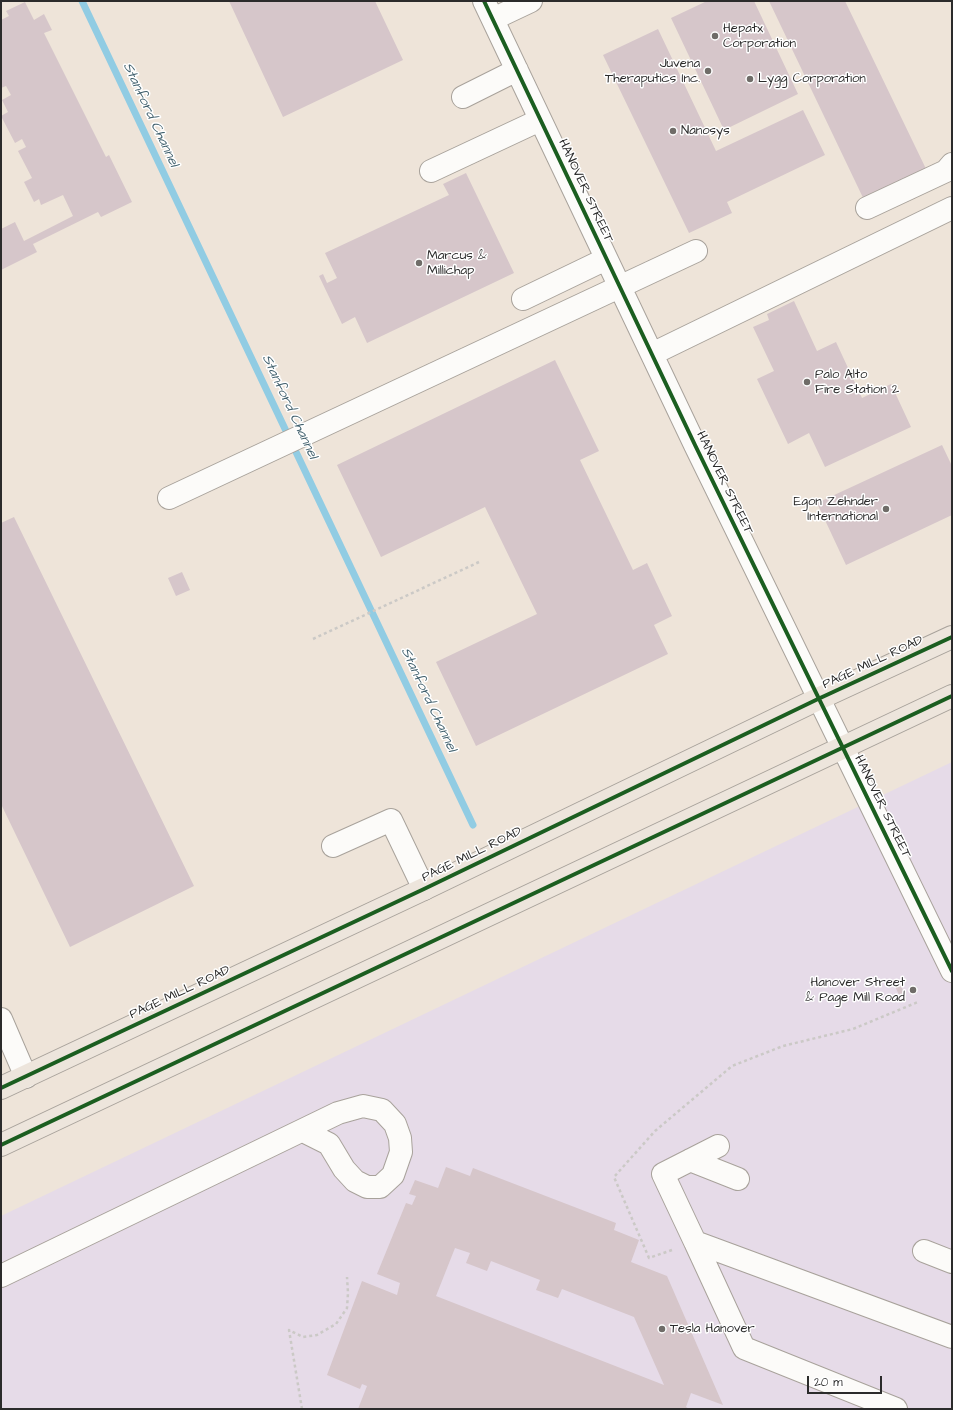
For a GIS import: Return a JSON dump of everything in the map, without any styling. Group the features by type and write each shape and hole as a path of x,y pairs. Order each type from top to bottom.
{"main road":[{"name":"PAGE MILL ROAD","path":"1,1088 424,889 818,699 952,638"},
{"path":"1,1146 952,696"}],"street":[{"path":"488,10 531,1"},
{"name":"HANOVER STREET","path":"488,10 842,749 952,971"},
{"path":"463,97 517,70"},
{"path":"431,171 540,120"},
{"path":"866,208 946,172 952,164"},
{"path":"652,354 952,208"},
{"path":"169,498 271,452 696,251"},
{"path":"523,299 606,259"},
{"path":"333,846 391,820 424,889"},
{"path":"1,1019 26,1077"},
{"path":"1,1276 303,1131"},
{"path":"718,1146 663,1174 744,1348 889,1407"},
{"path":"690,1160 738,1179"},
{"path":"695,1242 952,1338"},
{"path":"924,1251 952,1262"}],"path":[{"path":"313,639 479,562"},
{"path":"695,1242 649,1258 614,1177 655,1131 732,1066 783,1046 853,1029 918,1002"},
{"path":"302,1409 289,1330 303,1337 316,1335 336,1324 347,1308 347,1277"}],"shaded area":[{"path":"952,762 952,1409 1,1409 1,1216"}],"building":[{"path":"229,1 375,1 403,60 283,117"},
{"path":"707,1 754,1 798,94 724,130 671,18"},
{"path":"769,1 845,1 928,173 866,204"},
{"path":"25,2 34,20 44,14 52,30 44,33 106,157 109,155 132,202 101,217 98,212 33,244 37,252 1,270 1,229 15,222 24,241 73,216 63,195 41,205 39,199 34,202 24,182 32,178 18,151 26,147 22,139 15,143 1,116 8,112 2,100 11,95 6,86 1,88 1,20 9,16 6,11"},
{"name":"Nanosys","path":"658,29 716,151 803,110 825,155 727,202 732,213 689,233 603,55"},
{"name":"Marcus & Millichap","path":"466,173 514,273 367,343 355,317 342,324 319,276 323,274 327,283 337,278 325,253 449,195 443,184"},
{"name":"Palo Alto Fire Station 2","path":"794,301 817,351 836,342 862,398 891,384 911,427 825,467 809,433 788,444 757,379 774,371 753,327 769,320 767,314"},
{"path":"555,360 599,451 580,460 633,570 647,563 672,616 654,625 668,654 476,746 436,662 537,614 485,507 381,557 337,465"},
{"name":"Egon Zehnder International","path":"942,445 952,466 952,515 846,565 817,503"},
{"path":"14,517 194,886 70,947 1,804 1,523"},
{"path":"182,572 190,590 176,596 168,578"},
{"path":"898,979 905,995 900,997 893,982"},
{"path":"446,1167 470,1176 473,1168 616,1223 614,1230 639,1240 631,1262 667,1276 723,1405 691,1393 686,1407 689,1409 358,1409 367,1386 362,1384 360,1389 327,1375 362,1281 397,1295 400,1283 377,1274 406,1203 412,1205 416,1196 409,1194 415,1180 438,1188","holes":["455,1248 470,1253 466,1263 487,1271 491,1261 540,1280 536,1290 558,1298 562,1289 634,1317 664,1385 436,1296"]}],"waterway":[{"name":"Stanford Channel","path":"82,1 473,825"}],"cycle path":[{"path":"484,1 695,445 952,971"},
{"path":"1,1088 424,889 818,699 952,637"},
{"path":"1,1145 952,696"}],"place":[{"name":"Hepatx Corporation","path":"715,36"},
{"name":"Juvena Theraputics Inc.","path":"708,71"},
{"name":"Lygg Corporation","path":"750,79"},
{"name":"Nanosys","path":"673,131"},
{"name":"Marcus & Millichap","path":"419,263"},
{"name":"Palo Alto Fire Station 2","path":"807,382"},
{"name":"Egon Zehnder International","path":"886,509"},
{"name":"Hanover Street & Page Mill Road","path":"913,990"},
{"name":"Tesla Hanover","path":"662,1329"}]}
